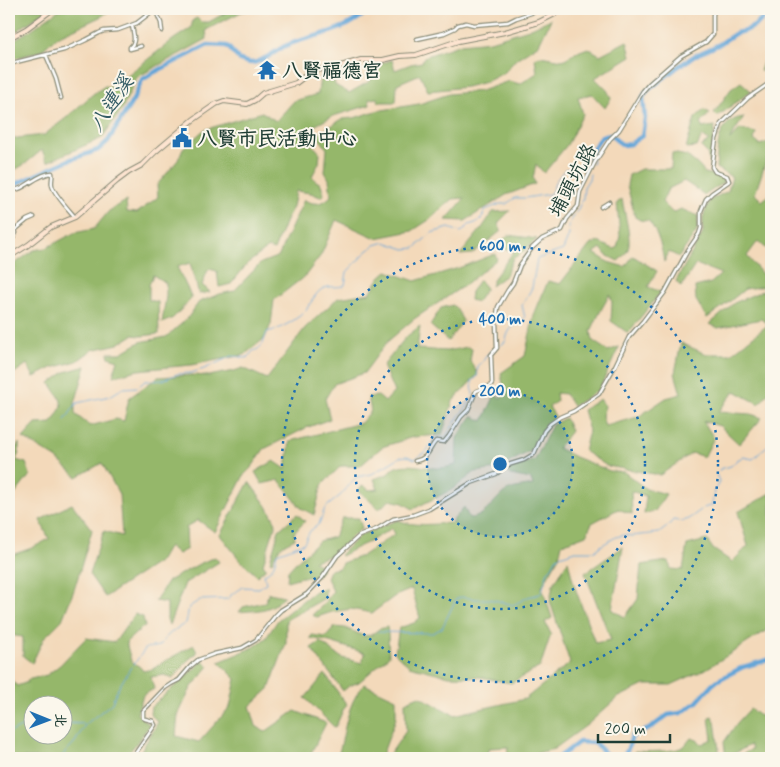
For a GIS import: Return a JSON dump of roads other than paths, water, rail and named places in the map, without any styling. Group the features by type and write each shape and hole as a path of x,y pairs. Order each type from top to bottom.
{"street":[{"path":"9,38 26,29 53,9"},
{"path":"9,65 64,50 104,31 118,30 132,25 155,9 162,31"},
{"path":"416,39 444,33 458,25 508,22 531,13 536,9"},
{"path":"9,257 51,227 75,217 129,172 142,165 154,152 193,120 216,104 224,101 247,104 263,93 296,83 315,70 334,68 361,60 383,60 416,55 458,41 505,32 539,22 561,9"},
{"name":"埔頭坑路","path":"415,461 420,460 429,453 436,441 444,442 468,410 476,391 492,384 491,355 496,348 498,308 513,283 520,265 540,240 562,230 567,219 578,206 580,192 593,166 643,91 681,56 706,42 713,34 714,9"},
{"path":"132,25 134,41 130,49 141,46"},
{"path":"46,55 56,79 61,98"},
{"path":"132,758 155,724 153,721 143,718 143,710 165,688 179,680 194,663 252,643 275,616 307,594 322,578 337,556 359,536 377,529 392,519 413,515 429,509 471,483 496,474 508,465 529,458 536,451 544,431 550,424 600,394 629,337 665,292 699,234 701,211 706,199 729,181 727,176 715,172 712,167 716,139 721,124 748,98 771,82"},
{"path":"9,192 16,191 50,172 53,175 52,186 62,202 75,217"},
{"path":"602,207 609,202"},
{"path":"14,230 34,216"},
{"path":"9,219 16,233 9,240"},
{"path":"70,220 74,224"}],"waterway":[{"name":"八連溪","path":"240,60 251,63 260,61 285,46 344,27 369,9"},
{"path":"613,136 623,145 630,144 642,136 645,118 643,97 647,91 696,55 718,45 736,33 756,25 771,11"},
{"name":"八連溪","path":"9,187 69,160 98,150 108,141 133,100 142,80 153,73 208,45 227,46 237,57"},
{"path":"590,156 601,137 611,135"},
{"path":"430,234 449,228 460,232 469,225 478,222 485,210 500,204 506,204 515,198 550,194 555,182 565,169 580,167 585,164 590,156"},
{"path":"591,156 592,164"},
{"path":"500,346 506,341 512,327 525,318 522,305 532,288 537,259 563,250 569,235 568,226 583,198 584,187 590,174"},
{"path":"306,310 315,296 324,288 345,285 347,272 375,245 385,242 405,249 415,248 427,237"},
{"path":"65,420 77,403 110,396 123,388 138,387 145,381 163,380 177,374 191,373 232,356 247,358 263,344 267,332 278,329 304,313"},
{"path":"473,395 472,381 477,377 478,366 493,349"},
{"path":"134,664 146,648 160,646 168,635 186,623 189,607 200,600 229,599 231,595 242,587 259,588 266,583 264,574 272,568 277,553 304,543 310,531 319,524 325,508 341,495 356,477 372,474 400,457 407,456 415,459 427,451 431,443 437,438 445,438 472,398"},
{"path":"719,471 731,466 743,457 753,459 767,446"},
{"path":"704,508 712,505 714,490 719,485 716,474"},
{"path":"377,632 433,633 442,628 456,599 461,597 488,599 513,605 528,597 540,594 548,571 557,557 575,551 595,551 616,537 624,535 659,533 673,520 685,520 701,510"},
{"path":"621,758 627,751 632,736 649,729 668,715 681,713 697,702 718,680 743,667 771,659"},
{"path":"72,723 86,724 112,703 116,692 131,667"},
{"path":"60,758 75,742 85,725"},
{"path":"9,733 22,726"},
{"path":"558,758 579,742 595,743 610,758"}],"place":[{"name":"八賢福德宮","path":"267,70"},
{"name":"八賢市民活動中心","path":"182,138"}]}
